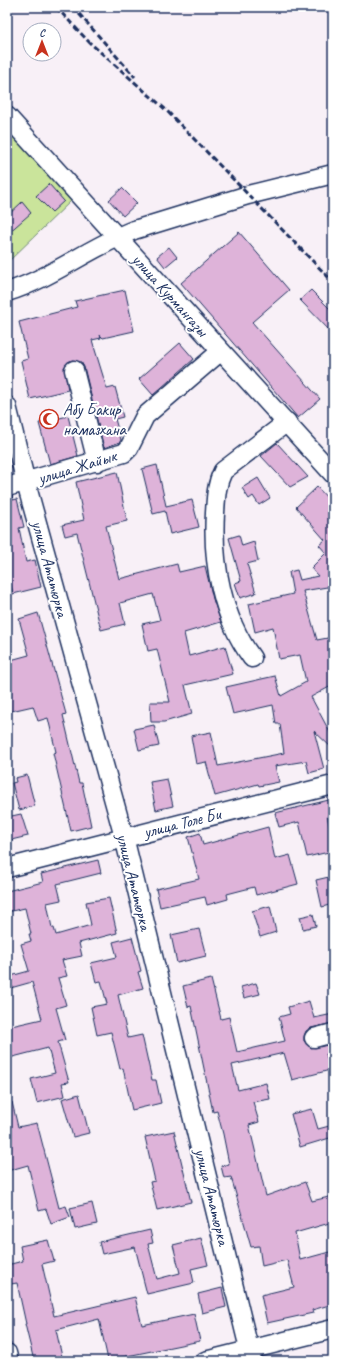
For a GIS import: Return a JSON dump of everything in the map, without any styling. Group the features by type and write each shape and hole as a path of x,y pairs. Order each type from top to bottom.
{"street":[{"name":"улица Курмангазы","path":"7,116 118,236 333,474"},
{"path":"7,292 25,287 118,236 248,195 333,174"},
{"name":"улица Жайык","path":"7,488 124,453 129,448 145,416 221,351"},
{"path":"74,370 97,462"},
{"name":"улица Ататюрка","path":"7,406 26,483 124,837 251,1356"},
{"path":"252,658 241,642 233,625 217,568 214,536 217,483 223,471 286,422"},
{"name":"улица Толе Би","path":"7,868 124,837 303,794 333,784"},
{"path":"314,1038 333,1033"},
{"path":"205,1361 251,1356 333,1329"},
{"path":"7,1353 9,1361"}],"green space":[{"path":"7,126 73,199 7,263"}],"building":[{"path":"49,184 64,201 52,212 36,196"},
{"path":"122,188 137,203 123,216 109,200"},
{"path":"22,202 31,213 7,234 7,216"},
{"path":"239,232 289,290 252,322 320,399 298,418 181,283"},
{"path":"169,247 177,257 165,267 157,257"},
{"path":"125,290 134,331 103,338 100,335 101,338 92,340 107,389 115,387 123,417 115,419 121,440 120,442 104,448 84,367 81,362 72,360 64,367 68,390 30,399 21,361 28,359 19,322 77,307 75,301"},
{"path":"311,290 333,312 333,334 300,300"},
{"path":"180,343 194,359 153,395 139,379"},
{"path":"68,416 78,456 50,464 39,423"},
{"path":"277,443 308,477 290,487 261,456"},
{"path":"157,465 166,506 192,500 199,527 170,534 165,511 153,514 142,469"},
{"path":"117,472 127,521 106,526 119,579 177,564 179,572 205,566 213,599 221,622 184,633 189,656 225,646 233,674 185,685 192,714 164,722 151,722 150,702 170,702 157,649 148,651 142,624 160,620 153,594 120,603 125,624 101,630 77,533 65,536 62,525 84,520 76,482"},
{"path":"258,478 270,498 259,505 253,496 249,499 242,488"},
{"path":"317,487 333,504 333,570 328,575 333,581 333,586 303,591 317,640 333,637 333,685 311,697 333,738 333,749 314,731 324,769 309,773 306,761 275,766 279,782 259,786 258,784 215,796 206,762 196,764 191,736 211,732 218,766 284,753 280,724 276,724 273,705 233,714 226,687 275,676 281,696 306,682 300,655 279,659 273,627 255,632 249,604 293,594 289,572 297,570 300,580 318,576 311,568 326,553 319,545 325,540 296,507"},
{"path":"12,496 13,500 17,499 24,527 19,528 26,562 35,560 41,587 13,594 7,568 7,497"},
{"path":"239,535 242,546 254,542 258,561 247,564 256,593 240,598 235,583 241,581 229,538"},
{"path":"38,613 66,714 63,715 79,783 82,783 91,826 71,831 53,753 56,752 48,718 38,721 33,706 7,712 7,661 29,655 19,619"},
{"path":"154,725 159,746 139,750 134,729"},
{"path":"27,775 35,806 19,810 12,783 16,782 15,778"},
{"path":"167,779 173,806 156,810 150,782"},
{"path":"333,799 333,814 327,816 333,840 333,851 307,857 299,822 279,827 275,813"},
{"path":"21,814 28,836 7,841 7,817"},
{"path":"268,827 275,859 290,855 298,884 256,895 254,887 227,894 228,899 207,905 205,897 160,907 156,889 199,879 188,837 200,833 203,845"},
{"path":"98,860 101,873 57,884 61,900 47,903 52,928 54,928 56,935 91,925 86,902 109,898 117,933 79,943 82,956 62,960 67,976 58,978 66,1005 56,1008 65,1040 58,1042 69,1082 62,1083 65,1096 37,1103 31,1079 55,1073 48,1048 9,1058 7,1051 7,1027 42,1019 32,982 7,989 7,977 29,971 21,944 31,941 29,934 31,934 25,908 7,912 7,891 43,882 41,874"},
{"path":"333,876 333,904 322,907 316,880"},
{"path":"270,906 276,932 260,937 252,911"},
{"path":"313,914 316,926 303,929 300,917"},
{"path":"199,929 206,956 177,963 171,935"},
{"path":"132,937 141,971 138,972 143,988 118,995 128,1038 142,1035 152,1080 156,1080 161,1103 132,1110 123,1068 120,1069 111,1032 97,1035 91,1007 107,1004 101,981 96,982 91,963 117,957 113,942"},
{"path":"211,979 221,1019 229,1017 237,1052 285,1041 279,1017 290,1014 288,1007 309,1001 314,1018 333,1014 333,1023 311,1028 306,1031 304,1036 304,1041 311,1048 332,1044 333,1052 326,1054 330,1070 292,1080 284,1053 232,1065 238,1090 266,1083 270,1099 253,1102 259,1122 249,1125 266,1196 305,1182 312,1201 333,1196 333,1222 295,1233 300,1260 333,1251 333,1304 312,1310 313,1313 267,1323 261,1295 294,1287 287,1260 262,1266 259,1246 251,1247 231,1177 224,1178 221,1166 229,1164 223,1134 217,1111 213,1112 191,1006 188,1007 183,986"},
{"path":"256,983 260,994 244,998 241,987"},
{"path":"79,1094 89,1133 73,1137 62,1099"},
{"path":"7,1102 12,1102 18,1127 37,1123 59,1208 66,1206 70,1217 51,1224 46,1209 39,1211 28,1165 7,1171"},
{"path":"312,1109 318,1129 333,1125 333,1137 300,1147 291,1114"},
{"path":"174,1131 191,1202 157,1210 150,1182 155,1181 145,1137"},
{"path":"92,1203 97,1224 75,1229 70,1208"},
{"path":"150,1230 153,1243 148,1244 157,1279 180,1273 173,1245 201,1238 208,1265 191,1269 194,1283 147,1294 135,1247 102,1254 99,1242"},
{"path":"48,1240 54,1261 42,1264 54,1316 135,1297 142,1325 194,1314 200,1341 108,1360 99,1319 56,1330 63,1361 34,1361 17,1283 11,1284 7,1265 23,1261 20,1246"},
{"path":"222,1288 226,1307 202,1313 198,1294"}],"railway":[{"path":"56,7 90,43 165,109 333,282"},
{"path":"73,7 135,77"}],"place":[{"name":"Абу Бакир намазхана","path":"49,419"}]}
